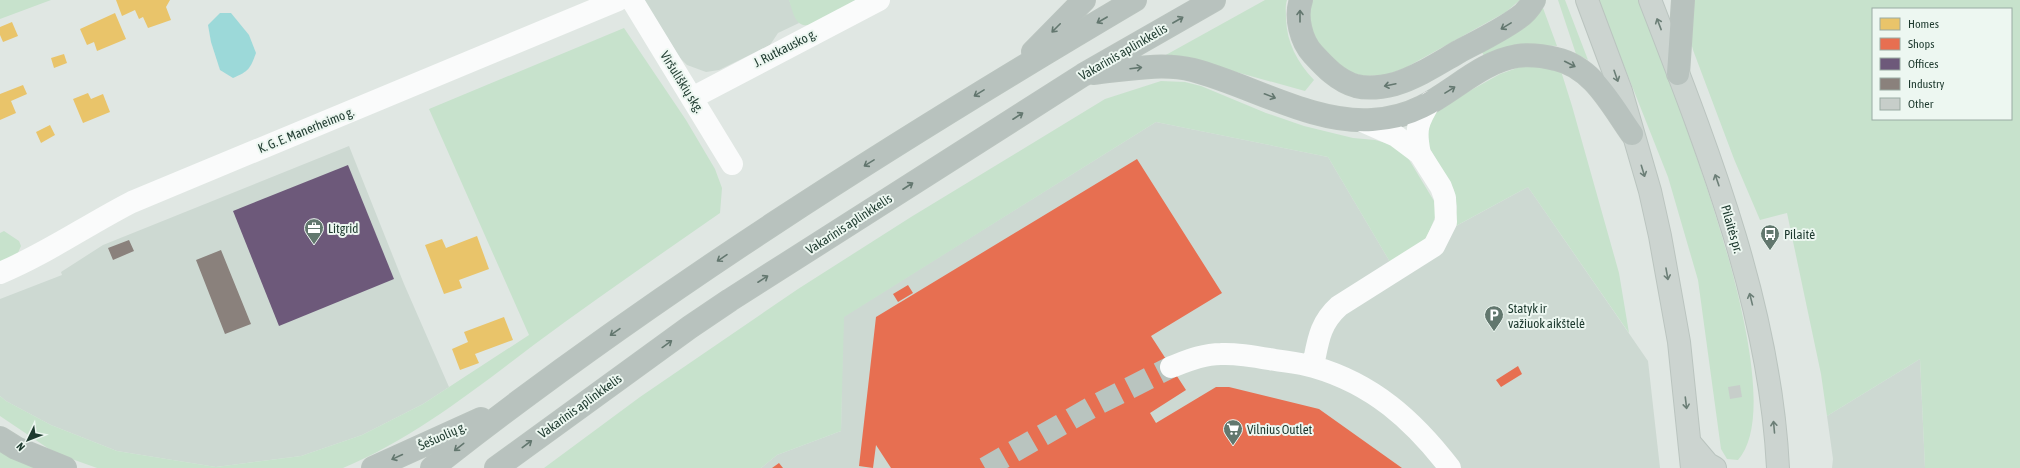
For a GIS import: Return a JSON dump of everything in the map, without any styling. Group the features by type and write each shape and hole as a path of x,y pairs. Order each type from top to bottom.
{"highway":[{"path":"1012,73 1084,0"},
{"path":"432,468 512,405 766,228 1012,73 1136,0"},
{"name":"Vakarinis aplinkkelis","path":"496,468 696,323 1083,75 1214,0"},
{"path":"1302,0 1300,4 1300,30 1308,49 1325,68 1340,79 1356,86 1376,88 1396,84 1417,75 1504,27 1519,17 1534,0"},
{"path":"1678,74 1683,0"},
{"path":"1083,75 1150,66 1191,70 1233,82 1307,110 1335,117 1362,121 1402,115 1430,102 1483,69 1500,61 1518,56 1538,56 1569,63 1588,76 1604,93 1632,134"},
{"name":"Šešuolių g.","path":"373,468 512,405"},
{"path":"0,438 16,448 65,468"}],"main road":[{"path":"1587,0 1621,91 1632,134 1650,191 1660,236 1678,342 1691,444 1692,468"},
{"name":"Pilaitės pr.","path":"1650,0 1718,183 1738,247 1771,391 1773,467"},
{"path":"1691,444 1708,464 1715,468"}],"street":[{"name":"K. G. E. Manerheimo g.","path":"0,273 36,257 98,220 132,202 618,0"},
{"name":"Viršuliškių skg.","path":"632,0 732,164"},
{"name":"J. Rutkausko g.","path":"692,98 879,0"},
{"path":"1313,366 1322,325 1330,314 1339,306 1422,255 1434,246 1446,222 1445,198 1441,187 1420,154 1416,138 1420,118 1430,102"},
{"path":"1362,121 1396,136 1420,154"},
{"path":"1171,367 1195,358 1221,354 1265,358 1313,366 1347,378 1379,396 1411,424 1450,468"}],"shaded area":[{"path":"644,0 789,0 799,23 778,33 770,45 719,70 706,72 687,65 680,58"},
{"path":"1156,122 1328,157 1390,262 1528,187 1648,361 1660,468 761,468 777,455 841,431 843,317"},
{"path":"349,146 404,284 449,387 423,404 362,435 301,456 216,467 117,451 51,425 6,401 0,396 0,299 62,275 61,272 103,245"},
{"path":"1920,359 1925,468 1832,468 1833,459 1827,416"}],"green space":[{"path":"0,0 51,0 0,19"},
{"path":"789,0 857,0 810,25 805,25 798,22 795,18"},
{"path":"1265,0 1287,0 1286,19 1288,36 1298,59 1314,80 1305,91 1200,62 1164,56"},
{"path":"1311,0 1520,0 1506,12 1405,68 1385,75 1365,76 1348,72 1319,48 1310,29 1309,9"},
{"path":"1558,0 1565,0 1588,60 1576,54"},
{"path":"1598,0 1639,0 1699,163 1722,235 1741,306 1752,371 1752,424 1738,460 1727,459 1721,449 1698,280 1668,177"},
{"path":"1693,0 2020,0 2020,468 1925,468 1920,359 1827,416 1821,374 1787,213 1760,220 1734,159 1693,50 1688,31"},
{"path":"1543,8 1557,46 1518,44 1484,56 1482,52 1524,28"},
{"path":"624,28 686,120 715,169 722,188 720,213 604,294 466,396 419,428 369,456 343,468 97,468 55,453 0,416 0,396 6,401 51,425 117,451 216,467 301,456 362,435 423,404 529,335 429,109"},
{"path":"1520,67 1540,67 1561,71 1619,273 1629,333 1528,187 1454,227 1457,207 1454,190 1429,147 1426,124 1439,108 1500,74"},
{"path":"1161,81 1185,82 1201,86 1266,113 1304,126 1353,138 1375,140 1393,145 1405,153 1434,201 1436,215 1427,237 1417,247 1390,262 1328,157 1156,122 844,317 841,431 777,455 761,468 544,468 640,397 798,289 911,217 1105,99"},
{"path":"4,231 19,241 21,246 17,255 0,262 0,233"},
{"path":"0,450 38,468 0,468"}],"water":[{"path":"220,13 231,13 249,35 256,53 248,69 233,78 220,70 211,42 208,25"}],"building: Homes":[{"path":"116,0 170,0 166,7 171,20 148,28 143,17 139,19 135,10 122,16"},
{"path":"115,13 126,39 97,51 94,42 87,45 80,29"},
{"path":"12,22 18,36 3,42 0,35 0,27"},
{"path":"64,54 67,63 54,68 51,58"},
{"path":"23,85 27,94 11,101 16,113 0,120 0,94"},
{"path":"88,93 91,99 103,94 110,112 83,123 73,99"},
{"path":"50,125 55,135 41,143 36,132"},
{"path":"477,236 489,269 459,280 462,288 444,294 425,245 442,239 446,248"},
{"path":"504,317 513,340 475,354 479,363 460,370 452,349 468,342 464,332"}],"building: Shops":[{"path":"1137,159 1222,293 1151,336 1186,390 1150,413 1156,423 1216,387 1229,387 1319,409 1402,468 891,468 876,445 873,468 859,466 876,317"},
{"path":"908,285 913,293 898,302 893,294"},
{"path":"1518,366 1522,374 1501,387 1496,380"},
{"path":"779,463 783,468 772,468"}],"building: Offices":[{"name":"Litgrid","path":"348,165 394,279 279,326 233,211"}],"building: Industry":[{"path":"129,240 134,251 113,260 108,248"},
{"path":"221,250 251,324 225,334 196,260"}],"building: Other":[{"path":"1740,385 1742,397 1730,399 1728,387"}],"tunnel":[{"path":"985,468 1094,406 1171,367"}],"place":[{"name":"Litgrid","path":"314,245"},
{"name":"Pilaitė","path":"1770,251"},
{"name":"Statyk ir važiuok aikštelė","path":"1494,332"},
{"name":"Vilnius Outlet","path":"1233,446"}]}
